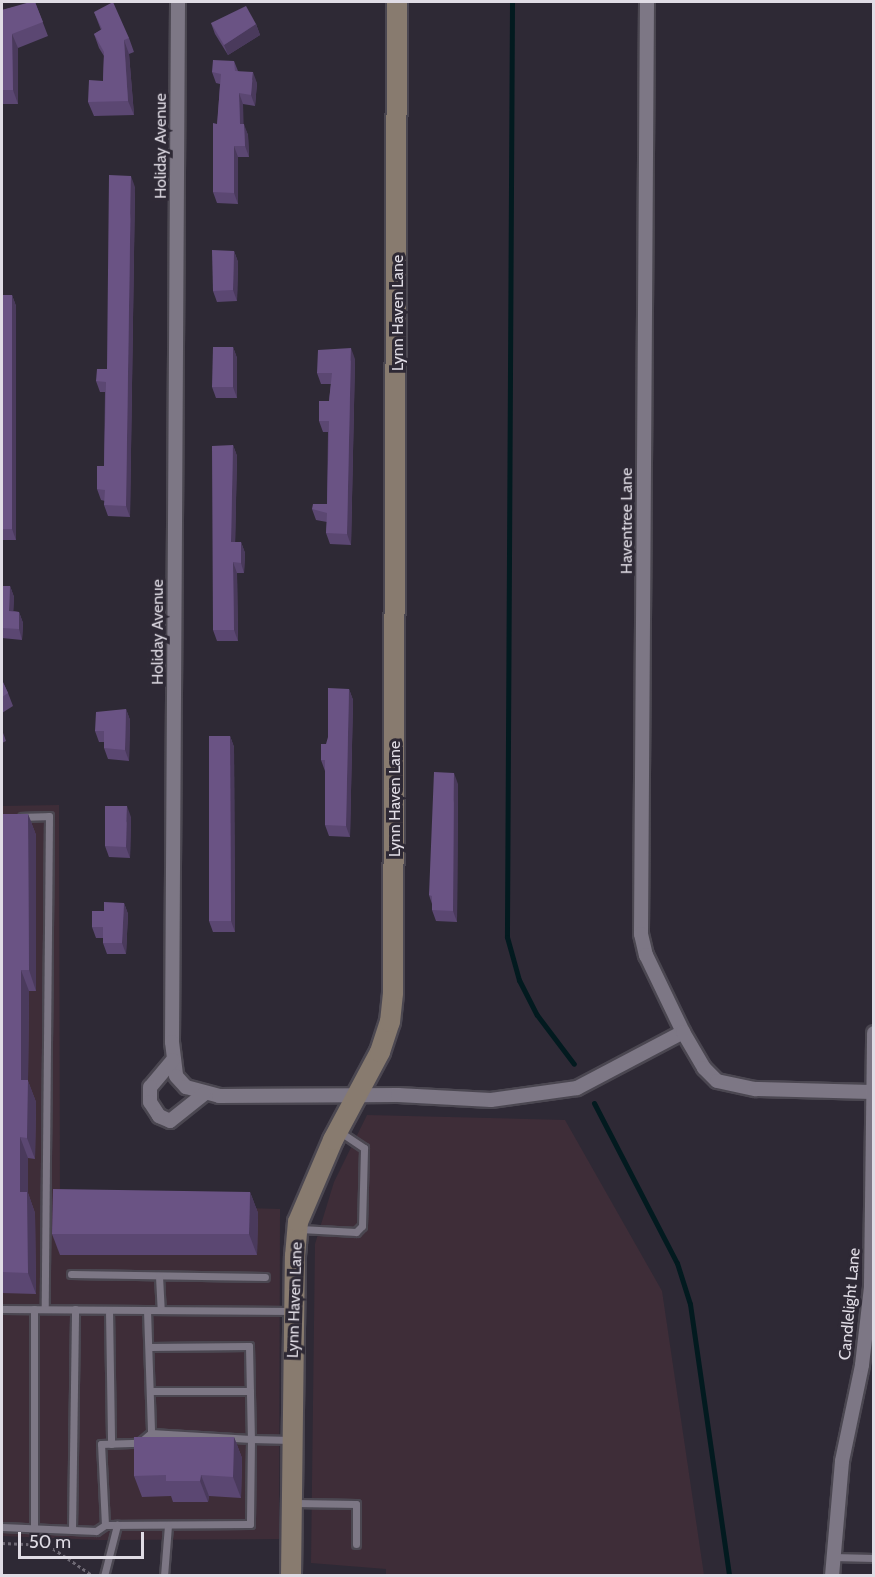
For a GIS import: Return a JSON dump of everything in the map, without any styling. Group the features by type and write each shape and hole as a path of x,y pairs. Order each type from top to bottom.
{"street":[{"name":"Holiday Avenue","path":"178,2 173,1060 176,1076 186,1087 204,1094 491,1100 544,1095 577,1088 683,1032"},
{"name":"Lynn Haven Lane","path":"291,1575 294,1311 298,1229 338,1130 380,1052 390,1022 393,993 397,2"},
{"name":"Haventree Lane","path":"647,2 641,934 646,955 683,1032 704,1068 717,1081 756,1089 872,1092"},
{"name":"Candlelight Lane","path":"832,1575 842,1461 862,1365 871,1287 873,1033"},
{"path":"173,1060 150,1086 150,1102 159,1116 170,1121 204,1094"}],"lane":[{"path":"13,817 49,816 45,1309"},
{"path":"298,1229 356,1232 362,1226 364,1148 338,1130"},
{"path":"71,1274 265,1277"},
{"path":"159,1276 161,1310"},
{"path":"2,1309 294,1311"},
{"path":"34,1309 34,1528"},
{"path":"72,1530 75,1310"},
{"path":"109,1310 111,1444"},
{"path":"147,1310 151,1433"},
{"path":"2,1527 96,1531 105,1526 117,1525 250,1524 249,1346 150,1347"},
{"path":"150,1391 250,1391"},
{"path":"105,1526 101,1444 139,1443 151,1433 293,1440"},
{"path":"292,1503 356,1504 356,1544"},
{"path":"104,1575 117,1525"},
{"path":"165,1575 168,1525"},
{"path":"833,1557 873,1558"}],"path":[{"path":"2,1543 48,1545 93,1575"}],"shaded area":[{"path":"59,805 60,1203 280,1209 279,1539 100,1540 2,1536 2,806"},
{"path":"367,1115 565,1120 662,1291 704,1575 386,1576 386,1569 311,1563 315,1244 334,1182"}],"building":[{"path":"35,2 43,22 12,34 13,90 2,90 2,10"},
{"path":"113,2 129,38 124,40 128,101 88,102 89,80 103,81 104,52 94,34 102,29 94,12"},
{"path":"246,6 256,24 224,45 211,23"},
{"path":"213,60 234,61 235,71 253,72 251,95 239,93 240,124 244,124 245,146 234,146 234,193 213,192 213,123 217,124 221,74 212,72"},
{"path":"109,175 131,176 126,506 104,505 105,490 97,489 97,466 104,466 106,382 96,381 97,369 107,369"},
{"path":"212,250 234,251 233,290 213,291"},
{"path":"2,295 12,295 12,529 2,529"},
{"path":"213,347 233,347 233,387 212,387"},
{"path":"351,348 347,534 326,533 327,513 312,509 313,504 327,504 329,421 319,421 319,401 329,401 332,373 317,373 318,350"},
{"path":"233,445 231,542 241,542 241,563 233,562 234,630 213,630 212,446"},
{"path":"2,586 10,586 9,611 19,612 19,629 2,628"},
{"path":"2,680 8,693 2,697"},
{"path":"328,688 349,689 346,826 325,825 325,760 321,760 321,744 326,744 328,737"},
{"path":"126,709 125,750 104,748 104,731 95,731 96,712"},
{"path":"209,736 230,736 231,921 209,921"},
{"path":"434,772 454,773 453,911 432,910 432,896 429,895"},
{"path":"105,806 127,806 126,847 105,846"},
{"path":"2,814 28,814 29,970 21,970 21,1080 28,1080 27,1138 20,1137 20,1192 27,1192 28,1273 2,1272"},
{"path":"104,902 124,903 122,943 103,943 103,927 92,927 92,911 104,911"},
{"path":"53,1189 250,1192 249,1234 52,1234"},
{"path":"134,1437 234,1437 233,1477 201,1475 200,1481 166,1481 166,1475 134,1476"}],"waterway":[{"path":"512,2 507,937 519,980 537,1015 574,1064"},
{"path":"594,1103 677,1263 690,1304 729,1576"}]}
